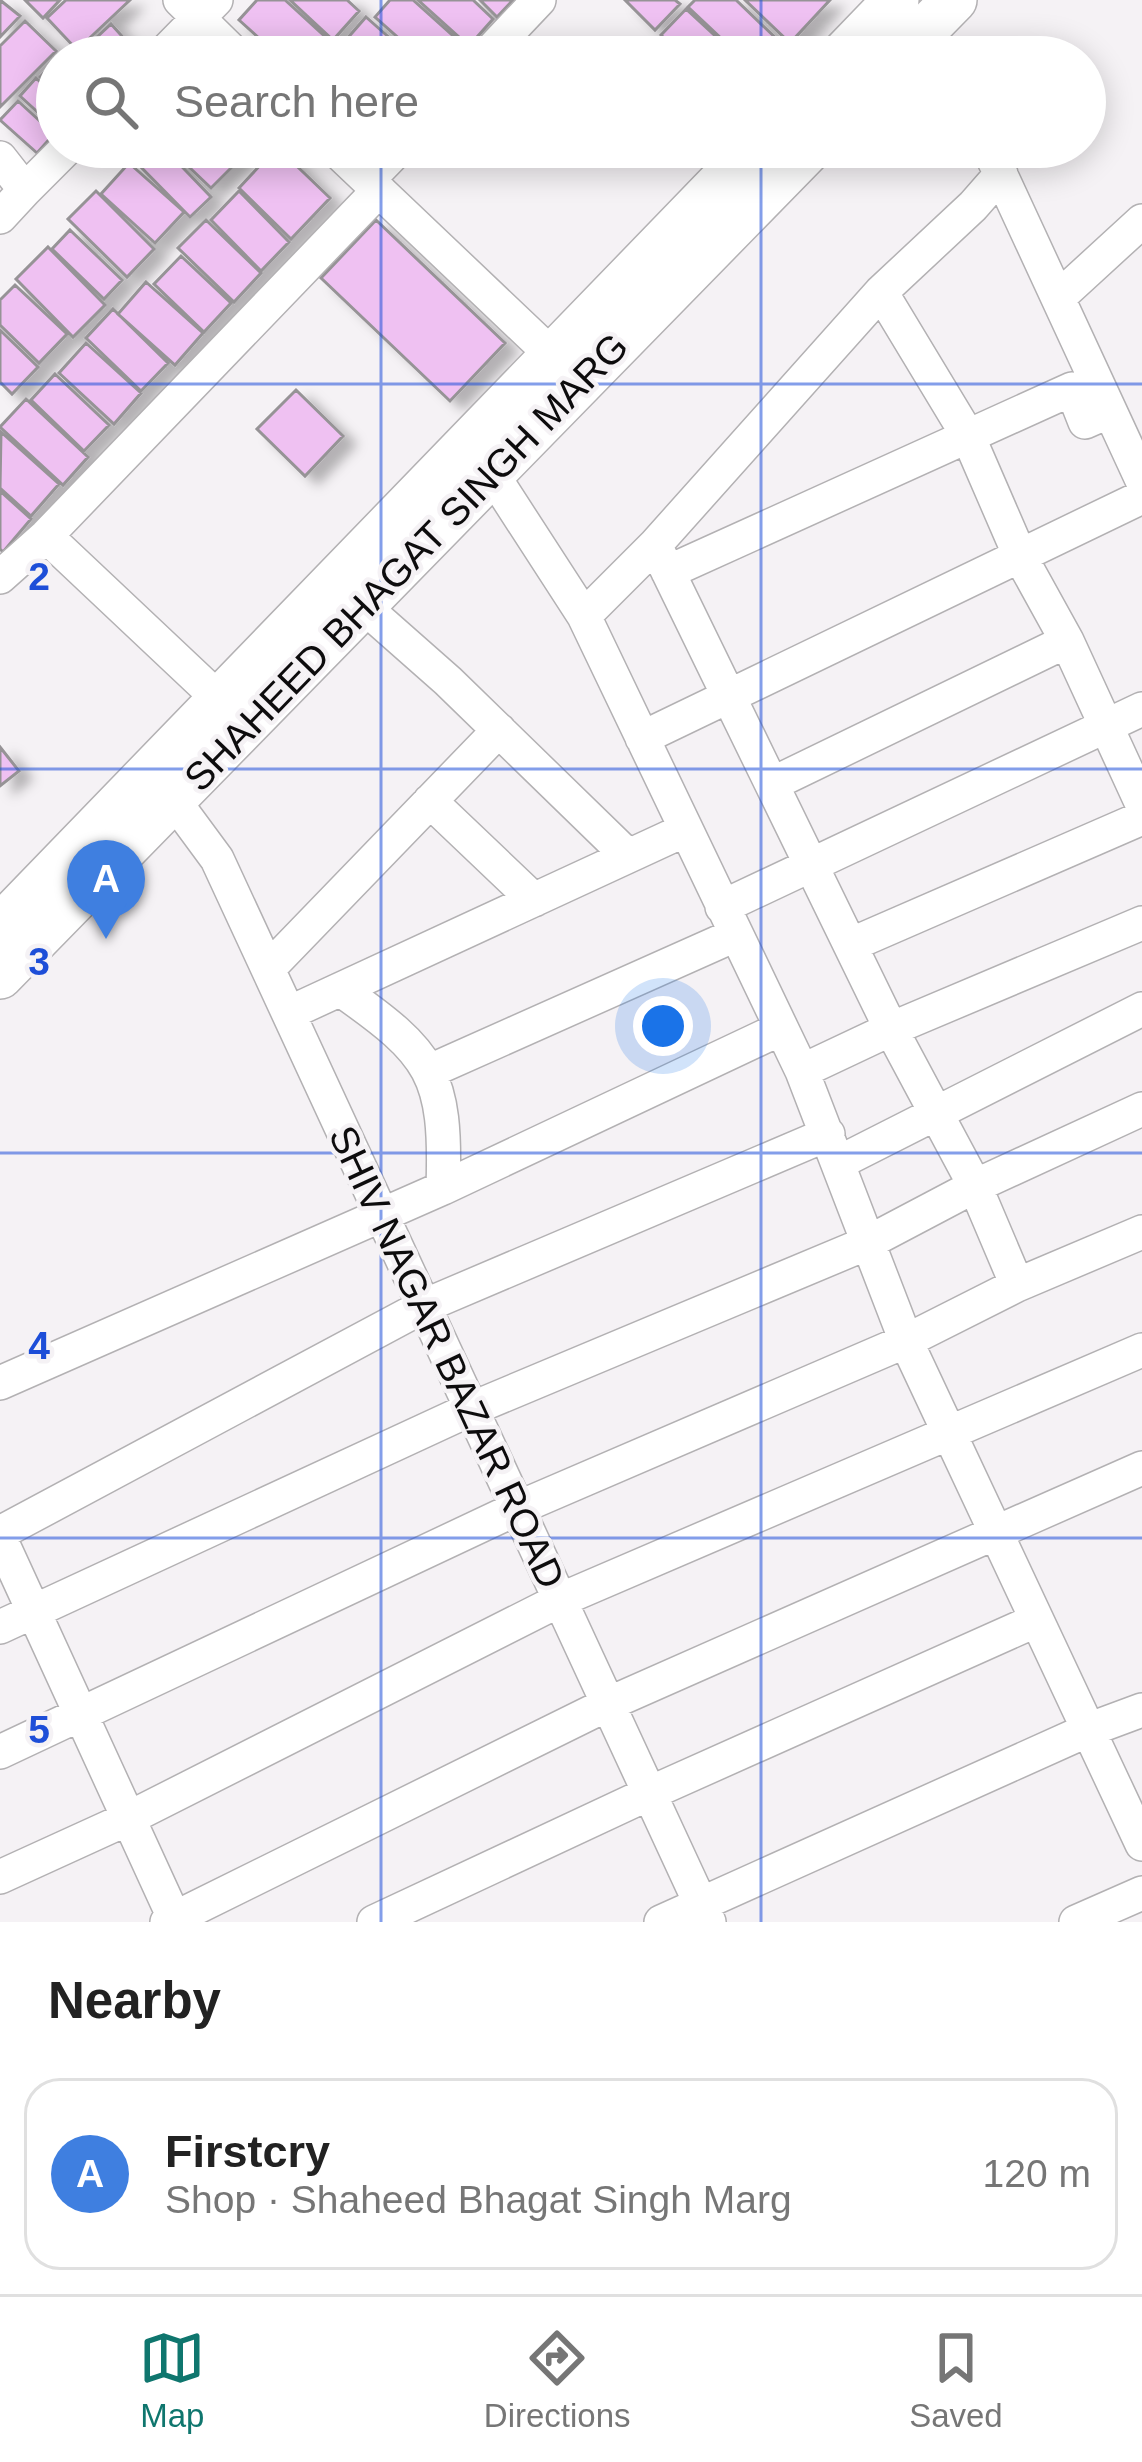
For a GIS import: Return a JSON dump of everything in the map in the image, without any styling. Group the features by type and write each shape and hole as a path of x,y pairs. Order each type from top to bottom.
{"main road":[{"name":"SHAHEED BHAGAT SINGH MARG","path":"0,976 163,786 220,700 734,168"},
{"name":"SHAHEED BHAGAT SINGH MARG","path":"0,927 363,605 791,168"}],"street":[{"path":"505,36 539,0"},
{"path":"176,36 198,6 222,36"},
{"path":"0,158 25,190"},
{"path":"0,217 47,168"},
{"path":"356,168 554,356"},
{"path":"0,577 46,536 386,168"},
{"path":"584,616 661,558 881,292 973,206 991,168"},
{"path":"997,168 1142,480"},
{"path":"1058,298 1142,221"},
{"path":"881,292 968,436 1020,556 1067,641 1142,804"},
{"path":"661,558 968,436 1072,389 1085,422 1110,411"},
{"path":"492,474 584,616 802,1071 905,1341 1142,1844"},
{"path":"642,738 1142,497"},
{"path":"46,536 220,700"},
{"path":"661,558 891,1028 975,1186 1017,1285"},
{"path":"363,605 628,856"},
{"path":"772,784 1067,641"},
{"path":"430,1071 729,921 811,864 1142,709"},
{"path":"268,969 499,730"},
{"name":"SHIV NAGAR BAZAR ROAD","path":"163,786 217,859 705,1913"},
{"path":"430,801 534,900"},
{"path":"850,945 1142,818"},
{"path":"289,1013 685,830"},
{"path":"802,1071 891,1028 1142,923"},
{"path":"341,990 393,1027 430,1071 443,1114 443,1188"},
{"path":"1141,1473 608,1704 173,1921 0,1536 424,1306 936,1113 1142,1009"},
{"path":"0,1383 443,1188 780,1029"},
{"path":"0,1627 471,1408 866,1244 975,1186 1142,1109"},
{"path":"0,1752 518,1508 905,1341 1017,1285 1142,1232"},
{"path":"0,1877 128,1819 560,1600 1142,1350"},
{"path":"374,1922 1037,1620"},
{"path":"661,1922 705,1913 1088,1730 1142,1710"},
{"path":"1076,1922 1142,1893"}],"building":[{"path":"0,0 20,16 0,37"},
{"path":"25,0 60,0 43,18"},
{"path":"66,0 130,0 92,36 64,36 47,18"},
{"path":"257,0 285,0 324,36 257,36 239,20"},
{"path":"290,0 347,0 359,11 337,36 329,36"},
{"path":"390,0 413,0 453,36 396,36 375,17"},
{"path":"418,0 473,0 493,19 478,36 458,36"},
{"path":"480,0 513,0 497,17"},
{"path":"625,0 675,0 680,4 655,30"},
{"path":"695,0 736,0 774,36 719,36 688,7"},
{"path":"745,0 830,0 797,36 783,36"},
{"path":"686,9 715,36 662,36"},
{"path":"366,17 387,36 349,36"},
{"path":"25,21 40,36 36,36 36,71 0,107 0,46"},
{"path":"111,24 122,36 98,36"},
{"path":"36,78 36,111 20,96"},
{"path":"18,101 36,118 36,152 0,120"},
{"path":"124,168 135,168 184,212 155,243 101,194"},
{"path":"142,168 183,168 211,197 190,217"},
{"path":"190,168 231,168 211,188"},
{"path":"258,168 299,168 330,198 291,239 239,188"},
{"path":"96,191 154,249 127,277 68,219"},
{"path":"239,191 289,242 261,271 211,220"},
{"path":"206,220 261,273 234,302 178,248"},
{"path":"376,220 505,343 450,401 321,278"},
{"path":"70,230 122,280 104,299 52,249"},
{"path":"48,247 105,305 73,337 16,279"},
{"path":"181,256 231,303 204,332 154,284"},
{"path":"146,282 203,333 175,365 118,314"},
{"path":"15,285 67,334 39,363 0,325 0,300"},
{"path":"113,309 168,363 141,391 86,338"},
{"path":"0,330 38,367 12,394 0,382"},
{"path":"86,343 141,393 114,424 59,373"},
{"path":"55,374 109,425 84,451 31,400"},
{"path":"296,390 343,436 305,476 257,429"},
{"path":"26,399 88,457 63,485 0,427"},
{"path":"1,432 59,484 31,516 0,488"},
{"path":"0,491 31,519 3,552 0,549"},
{"path":"0,747 19,771 0,786"}],"place":[{"name":"Firstcry","path":"106,939"}]}
